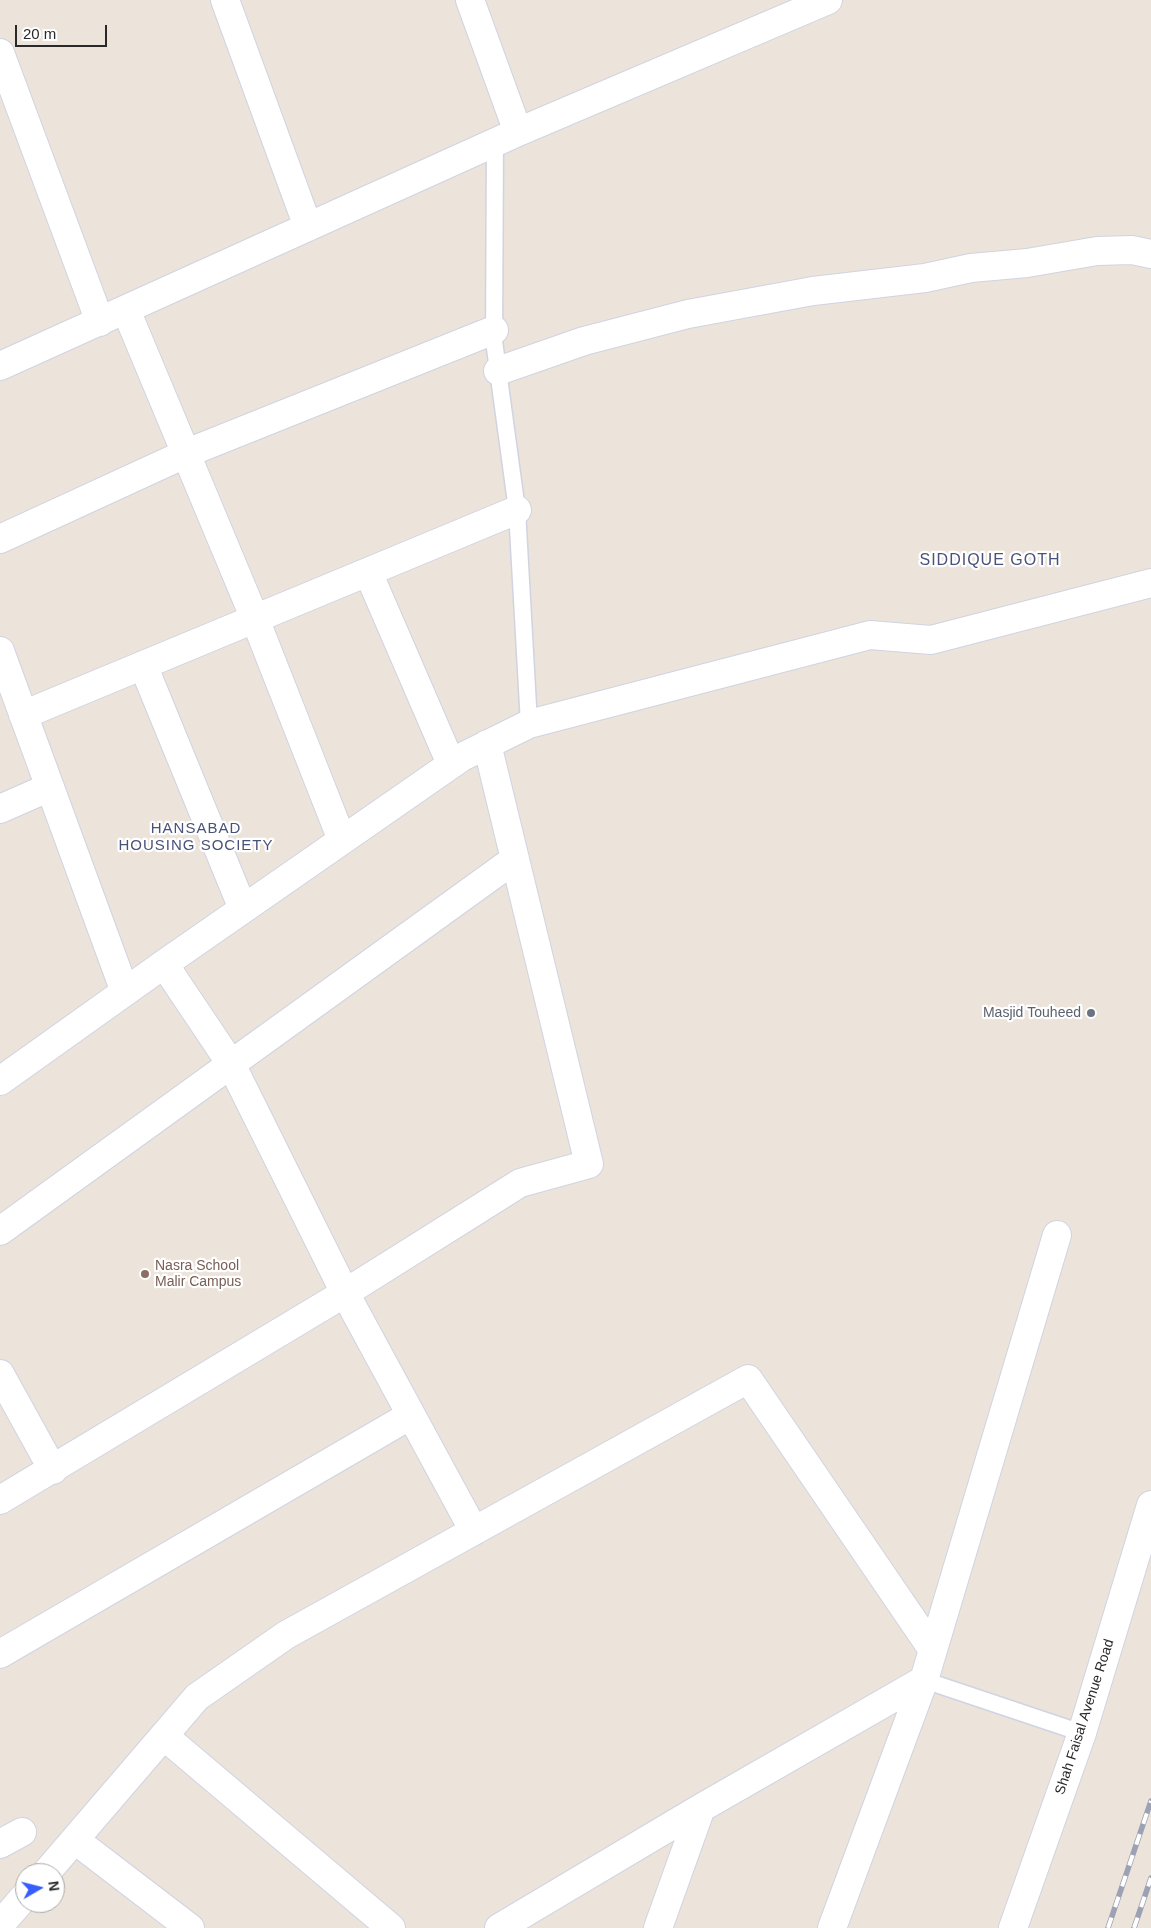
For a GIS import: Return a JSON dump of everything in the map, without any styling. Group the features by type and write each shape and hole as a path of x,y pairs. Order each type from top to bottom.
{"street":[{"path":"225,0 308,228"},
{"path":"470,0 507,137"},
{"path":"0,366 507,137 816,3"},
{"path":"0,53 100,322"},
{"path":"498,371 584,341 679,317 813,291 925,278 971,268 1027,263 1097,251 1132,250 1151,254"},
{"path":"126,310 255,619 342,840"},
{"path":"0,539 186,453 494,330"},
{"path":"24,715 518,510"},
{"path":"368,572 451,764"},
{"path":"0,1081 451,764 529,724 870,635 931,640 1151,583"},
{"path":"0,651 125,992"},
{"path":"143,665 243,909"},
{"path":"0,1500 53,1470 345,1293 520,1183 589,1164 487,744"},
{"path":"0,809 50,787"},
{"path":"0,1231 515,859"},
{"path":"164,964 231,1064 345,1293 474,1531"},
{"path":"832,1928 924,1680 1057,1235"},
{"path":"0,1374 53,1470"},
{"path":"55,1863 197,1698 286,1635 748,1380 933,1650"},
{"path":"0,1654 411,1415"},
{"name":"Shah Faisal Avenue Road","path":"1013,1928 1082,1733 1151,1505"},
{"path":"499,1928 701,1808 924,1680"},
{"path":"164,1736 391,1928"},
{"path":"658,1928 701,1808"},
{"path":"75,1840 190,1928"},
{"path":"0,1924 15,1907"}],"lane":[{"path":"507,137 494,330 518,510 529,724"},
{"path":"924,1680 1082,1733"}],"railway":[{"path":"1108,1928 1151,1801"},
{"path":"1134,1928 1151,1878"}],"place":[{"name":"Masjid Touheed","path":"1091,1013"},
{"name":"Nasra School Malir Campus","path":"145,1274"}],"district":[{"name":"SIDDIQUE GOTH","path":"990,561"},
{"name":"HANSABAD HOUSING SOCIETY","path":"196,838"}]}
